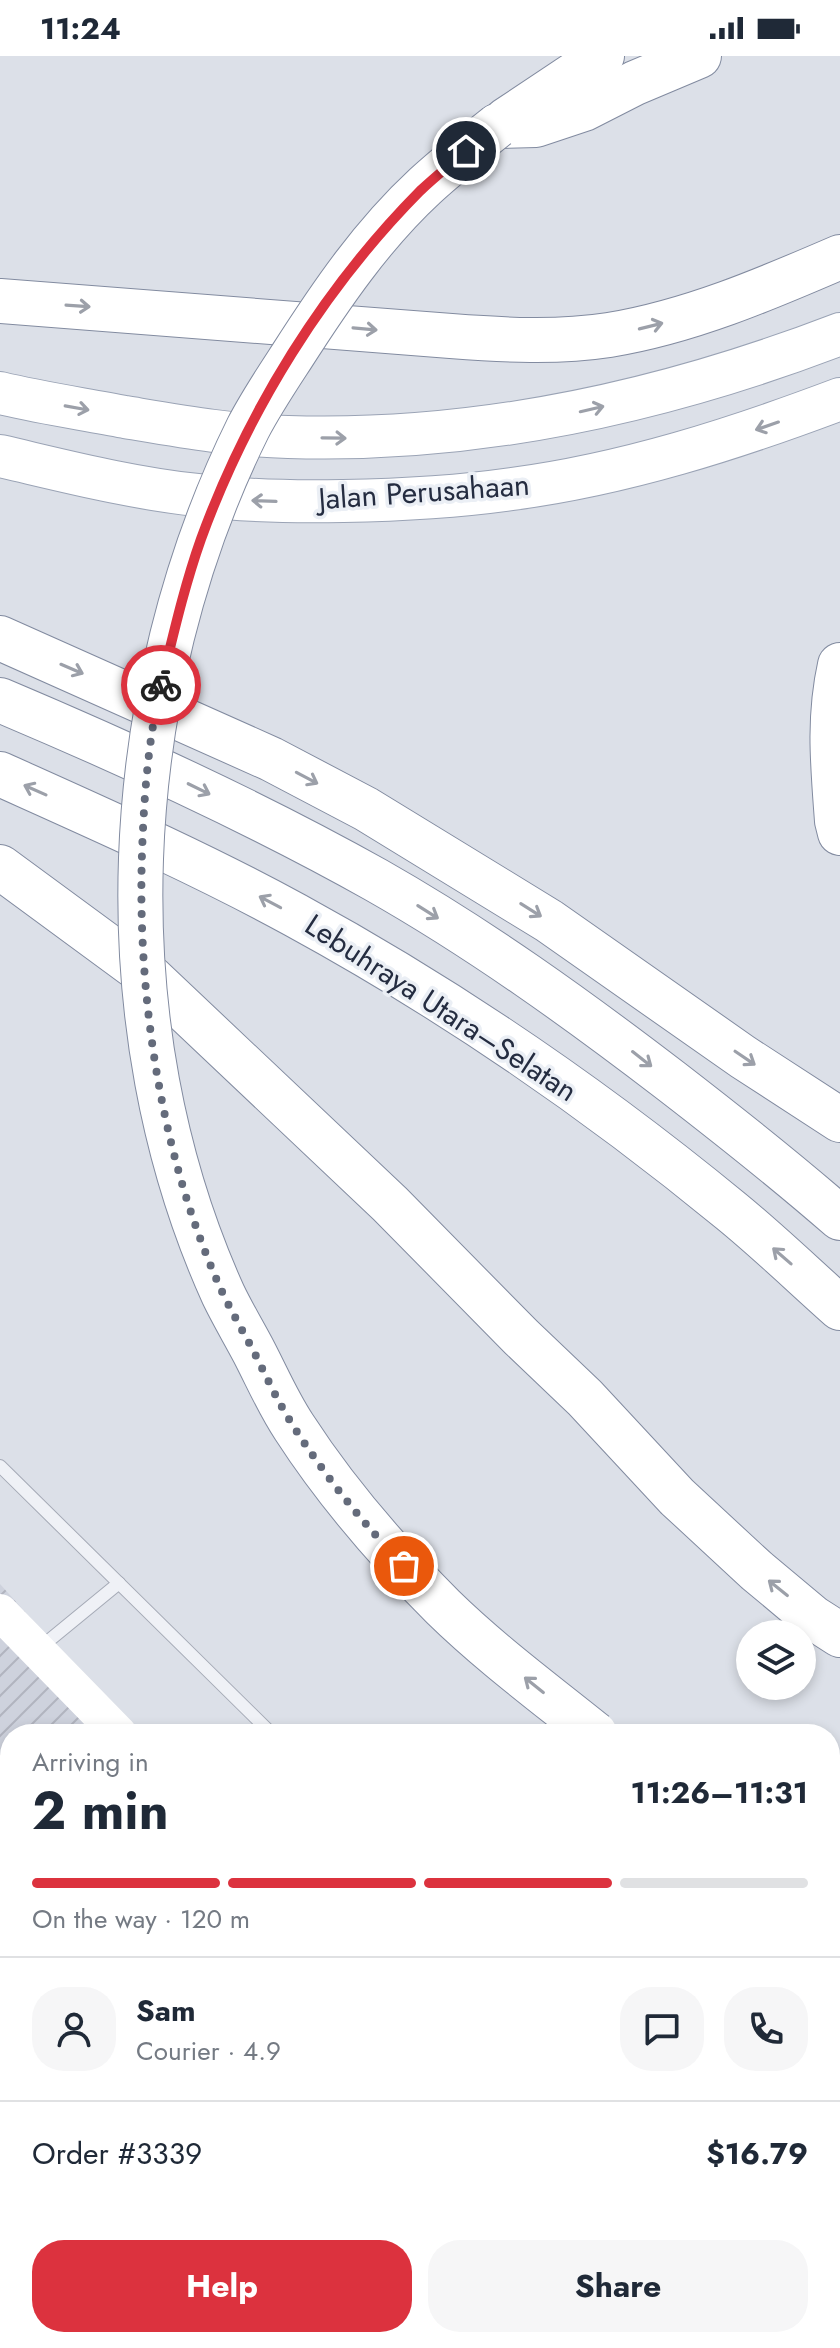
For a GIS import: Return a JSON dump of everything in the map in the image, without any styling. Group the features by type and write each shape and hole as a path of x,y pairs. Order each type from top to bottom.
{"highway":[{"path":"583,1724 446,1610 383,1545 291,1423 224,1295 202,1241 179,1169 161,1097 150,1030 141,888 151,738 177,614 201,538 250,425 313,323 380,233 423,189 497,126 602,56"},
{"path":"497,126 536,125 584,109 699,56"},
{"path":"0,301 451,336 562,339 648,327 715,306 840,257"},
{"path":"0,638 271,759 366,809 549,921 743,1057 840,1120"},
{"path":"840,665 833,698 832,742 840,833"},
{"path":"0,700 162,771 297,837 379,882 581,1012 768,1157 840,1218"},
{"name":"Lebuhraya Utara–Selatan","path":"0,774 243,888 445,1004 533,1063 668,1161 733,1213 840,1308"},
{"path":"0,867 151,978 390,1204 585,1398 677,1497 757,1571 812,1617 840,1635"}],"main road":[{"name":"Jalan Perusahaan","path":"0,393 214,431 285,437 373,437 561,416 759,364 840,334"},
{"name":"Jalan Perusahaan","path":"0,456 110,481 195,495 302,502 435,498 514,489 656,459 751,431 840,399"}],"street":[{"path":"0,1612 109,1724"}],"lane":[{"path":"0,1466 262,1724"},
{"path":"37,1650 119,1583"}],"shaded area":[{"path":"0,1584 126,1724 0,1724"}],"way so far":[{"path":"161,685 151,738 143,825 143,956 150,1030 161,1097 179,1169 202,1241 224,1295 291,1423 336,1486 383,1545 404,1566"}],"route":[{"path":"161,685 177,614 201,538 250,425 346,275 380,233 466,151"}]}
